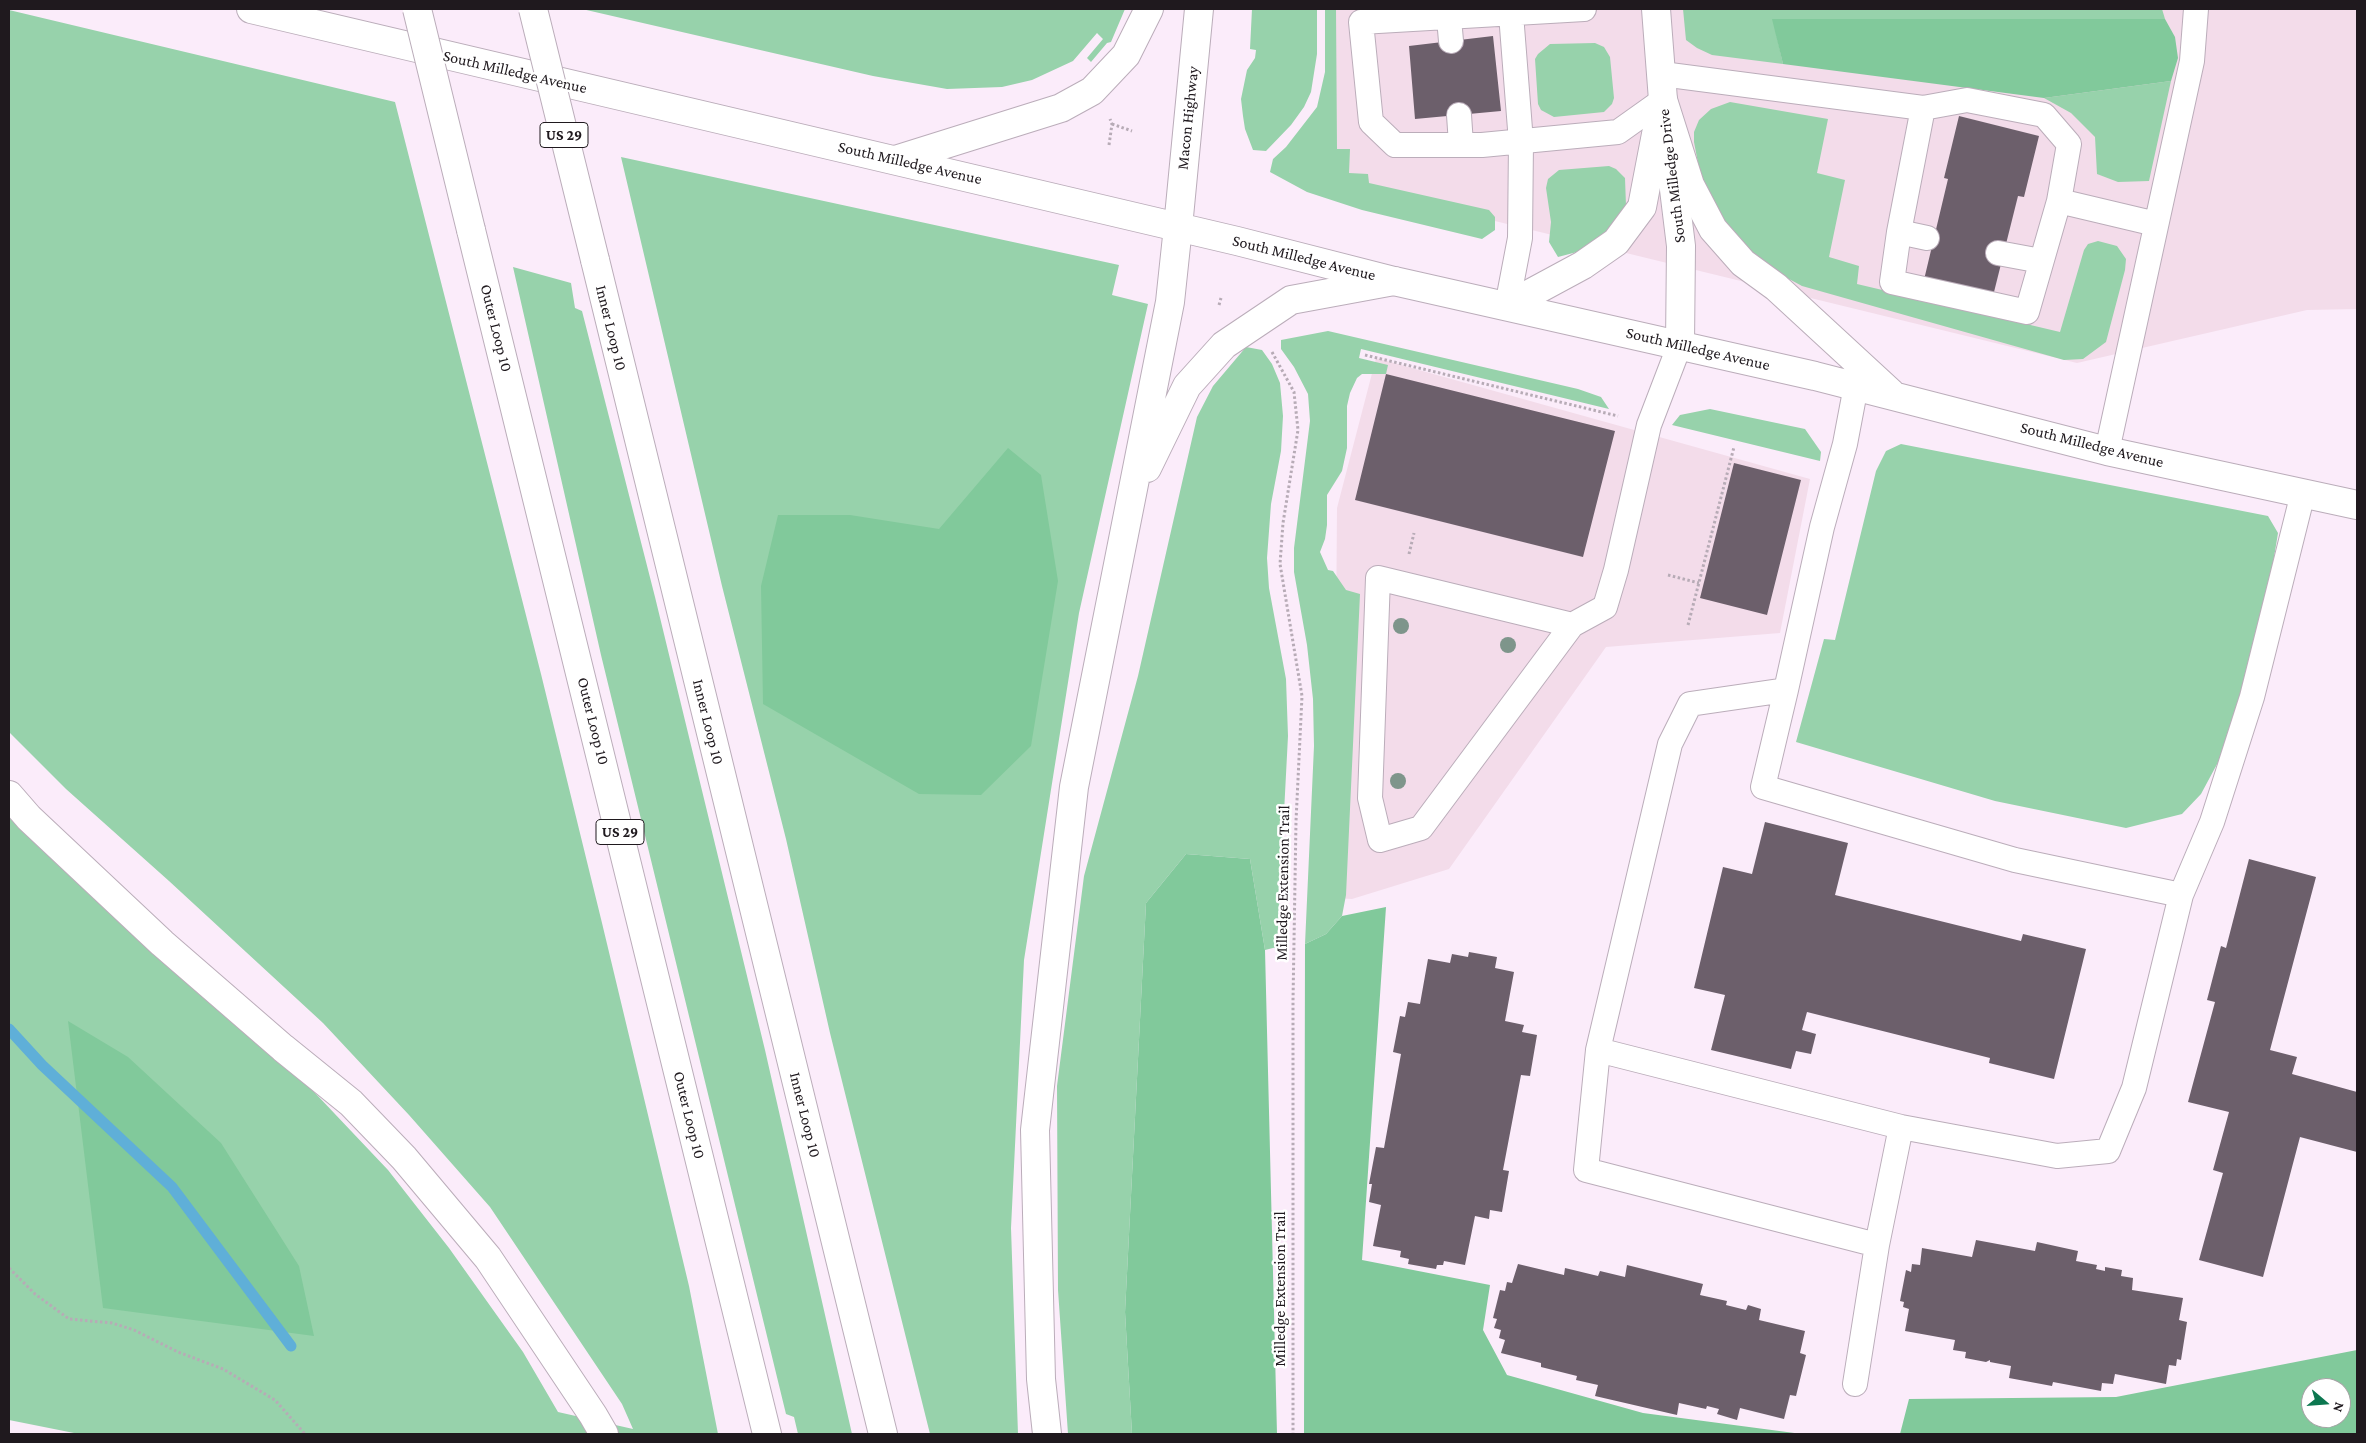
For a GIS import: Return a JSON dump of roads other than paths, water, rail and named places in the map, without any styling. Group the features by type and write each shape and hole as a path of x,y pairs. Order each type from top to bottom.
{"main road":[{"name":"South Milledge Avenue","path":"251,9 1178,227 1394,281 1680,344 1856,386 2107,451 2357,505"},
{"name":"Outer Loop 10","path":"417,9 767,1434"},
{"name":"Inner Loop 10","path":"533,9 883,1434"},
{"path":"895,160 1061,108 1092,91 1126,55 1149,9"},
{"name":"Macon Highway","path":"1132,499 1170,302 1199,9"},
{"name":"South Milledge Drive","path":"1656,9 1662,87 1681,246 1680,344"},
{"path":"1506,306 1584,265 1616,242 1642,208 1662,87"},
{"path":"1662,87 1690,185 1714,229 1743,263 1776,287 1894,396"},
{"path":"1047,1434 1041,1378 1035,1130 1074,787 1132,499 1187,386 1224,345 1291,300 1394,281"},
{"path":"9,795 29,818 162,943 351,1104 404,1158 488,1258 599,1424"}],"lane":[{"path":"1584,9 1448,18 1360,15 1371,122 1395,145 1482,145 1618,132 1662,87 1923,108 1967,100 2044,115 2069,144 2059,201 2027,312 1892,282 1899,232 1923,108"},
{"path":"2107,451 2192,61 2196,9"},
{"path":"1506,306 1520,238 1521,142 1511,14"},
{"path":"1448,18 1451,41"},
{"path":"1459,115 1461,144"},
{"path":"2059,201 2156,224"},
{"path":"1899,232 1927,238"},
{"path":"1998,253 2041,261"},
{"path":"1572,625 1378,578 1370,798 1380,840 1421,828 1572,625 1605,607 1616,570 1649,425 1680,344"},
{"path":"1856,386 1845,444 1822,527 1764,787 2015,860 2181,896"},
{"path":"1598,1050 1901,1127 2057,1156 2108,1151 2134,1088 2181,896 2212,822 2252,697 2303,493"},
{"path":"1786,690 1690,704 1670,744 1598,1050 1586,1170 1877,1244"},
{"path":"1854,1384 1877,1244 1901,1127"}],"waterway":[{"path":"9,1029 42,1065 172,1187 291,1346"}]}
